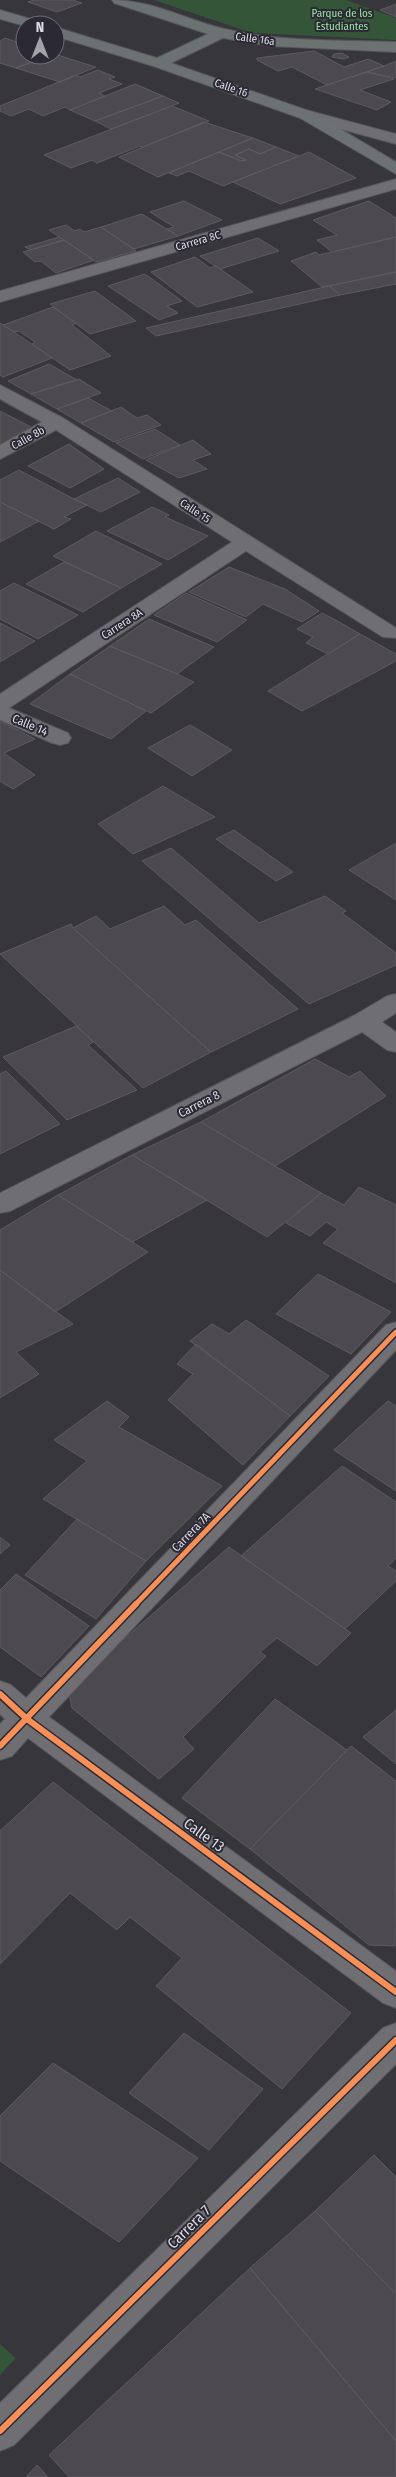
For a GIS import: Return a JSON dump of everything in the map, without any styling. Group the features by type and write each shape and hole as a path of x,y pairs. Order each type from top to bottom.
{"main road":[{"name":"Calle 16a","path":"119,0 222,34 270,42 396,47"},
{"path":"0,14 15,19"},
{"name":"Calle 16","path":"65,34 158,63 306,115 396,169"},
{"path":"158,63 222,34"}],"street":[{"path":"306,115 396,139"},
{"name":"Carrera 8C","path":"0,297 396,184"},
{"name":"Calle 15","path":"0,391 56,422 390,633"},
{"name":"Calle 8b","path":"0,453 56,422"},
{"name":"Carrera 8A","path":"0,704 245,543"},
{"name":"Calle 14","path":"0,712 60,738"},
{"name":"Carrera 8","path":"0,1204 364,1021 396,1002"},
{"path":"364,1021 396,1044"},
{"name":"Carrera 7A","path":"0,1746 396,1332"},
{"name":"Calle 13","path":"0,1694 27,1719 396,1992"},
{"name":"Carrera 7","path":"0,2431 396,2040"}],"green space":[{"name":"Parque de los Estudiantes","path":"154,0 346,0 396,18 396,40 252,33"},
{"path":"0,2344 16,2358 0,2375"}],"building":[{"path":"34,0 73,0 82,3 57,12 28,2"},
{"path":"396,4 396,17 380,10"},
{"path":"5,38 15,42 15,65 24,65 16,68 0,63 0,41"},
{"path":"314,51 344,67 368,59 384,66 327,85 292,67 278,71 257,60 257,58"},
{"path":"342,53 349,57 344,59 332,57 334,54"},
{"path":"65,57 96,67 60,82 16,68 24,65 65,65"},
{"path":"396,61 396,78 367,72 384,66"},
{"path":"98,70 115,77 109,79 122,84 99,93 105,96 70,110 65,107 43,116 29,109 11,116 0,111 0,106 76,75 80,77"},
{"path":"367,72 394,79 360,90 391,102 377,110 315,89"},
{"path":"135,84 163,96 95,121 70,110"},
{"path":"163,96 179,103 111,129 95,121"},
{"path":"172,106 209,121 97,163 92,160 71,168 44,155"},
{"path":"204,122 253,138 158,177 119,157"},
{"path":"253,138 276,147 260,154 249,149 235,155 246,160 242,161 219,152"},
{"path":"276,147 299,156 223,186 189,171 177,176 169,173 219,152 242,161 246,160 235,155 249,149 260,154"},
{"path":"309,152 356,178 280,204 233,182"},
{"path":"184,201 222,220 178,236 167,229 174,227 150,212"},
{"path":"369,201 396,218 396,237 332,252 317,240 337,235 313,220"},
{"path":"142,214 178,236 134,249 101,227"},
{"path":"66,225 75,231 80,229 84,232 101,227 136,251 96,262 49,230"},
{"path":"59,237 64,240 31,250 25,247"},
{"path":"396,237 396,272 322,287 291,261 316,252 319,255"},
{"path":"258,238 279,251 220,269 200,256"},
{"path":"64,240 94,260 56,273 41,261 35,262 23,252"},
{"path":"195,257 210,268 216,266 253,292 197,307 151,272"},
{"path":"396,272 396,284 340,295 329,286"},
{"path":"145,274 182,301 167,306 178,313 159,320 108,286"},
{"path":"329,286 340,295 156,336 146,328"},
{"path":"95,291 136,321 90,334 50,304"},
{"path":"53,307 76,323 72,325 111,356 70,370 32,344 35,342 19,331 14,332 3,325"},
{"path":"0,323 52,358 3,377 0,375"},
{"path":"49,364 77,380 31,394 8,381"},
{"path":"79,379 101,393 57,409 31,394"},
{"path":"88,398 112,411 81,423 57,409"},
{"path":"121,407 137,418 147,415 161,425 114,442 81,423"},
{"path":"0,411 33,428 0,445"},
{"path":"155,429 180,445 143,459 116,443"},
{"path":"193,440 211,454 193,460 207,469 179,478 146,460"},
{"path":"69,444 104,469 70,488 28,466"},
{"path":"19,470 87,505 64,517 71,519 54,529 0,502 0,480"},
{"path":"118,478 140,492 101,512 74,499"},
{"path":"0,502 39,521 0,542"},
{"path":"152,507 169,515 165,517 208,536 168,560 107,531"},
{"path":"96,531 162,564 121,588 53,556"},
{"path":"64,562 121,588 83,612 26,584"},
{"path":"229,567 285,589 319,611 302,622 263,604 246,617 189,592"},
{"path":"14,583 78,615 38,639 0,619 0,591"},
{"path":"186,593 247,620 217,642 154,615"},
{"path":"322,613 360,634 328,654 306,643 313,637 297,629"},
{"path":"149,619 214,647 177,674 110,646"},
{"path":"0,623 35,641 0,662"},
{"path":"360,634 396,654 396,661 302,711 268,691"},
{"path":"110,646 194,682 151,713 70,674"},
{"path":"70,674 146,711 111,739 30,704"},
{"path":"0,721 35,739 4,753 35,775 13,789 0,781"},
{"path":"190,725 232,750 192,776 148,748"},
{"path":"163,786 215,817 133,854 98,824"},
{"path":"234,830 293,872 276,881 216,839"},
{"path":"396,843 396,900 349,870"},
{"path":"171,848 259,923 325,896 346,911 342,913 396,953 396,965 309,1004 142,861"},
{"path":"164,906 185,925 196,920 298,1009 211,1052 73,928 96,916 110,929"},
{"path":"71,924 73,928 211,1052 143,1088 0,954"},
{"path":"76,1026 93,1042 88,1045 137,1090 67,1120 3,1057"},
{"path":"315,1059 349,1077 360,1071 386,1096 275,1166 201,1122"},
{"path":"6,1071 60,1124 0,1154 0,1074"},
{"path":"201,1122 321,1193 267,1237 132,1155"},
{"path":"132,1155 207,1200 132,1242 58,1195"},
{"path":"359,1187 396,1205 396,1283 323,1243 338,1229 326,1222 310,1236 286,1223 321,1193 344,1205"},
{"path":"58,1195 148,1252 55,1312 0,1270 0,1230"},
{"path":"0,1270 73,1324 16,1352 39,1374 0,1398"},
{"path":"318,1274 391,1312 351,1354 276,1314"},
{"path":"246,1320 329,1376 290,1416 190,1341 212,1324 229,1334"},
{"path":"196,1344 290,1416 243,1465 168,1400 193,1374 177,1364"},
{"path":"107,1401 129,1417 119,1427 222,1486 146,1561 43,1499 87,1461 54,1440"},
{"path":"388,1401 396,1406 396,1491 334,1450"},
{"path":"342,1466 396,1502 396,1558 388,1566 396,1571 396,1581 345,1629 241,1556"},
{"path":"77,1519 146,1561 96,1619 25,1575"},
{"path":"0,1537 10,1545 0,1554"},
{"path":"229,1547 351,1633 317,1666 277,1638 260,1652 266,1656 183,1737 194,1749 159,1779 72,1708 68,1688"},
{"path":"16,1574 89,1626 41,1677 0,1647 0,1590"},
{"path":"275,1699 347,1750 250,1849 182,1798"},
{"path":"396,1710 396,1764 363,1737"},
{"path":"351,1746 396,1781 395,1946 369,1945 250,1849"},
{"path":"53,1782 351,2013 282,2089 156,1986 182,1958 130,1917 117,1930 70,1893 0,1964 0,1831"},
{"path":"184,2033 263,2089 209,2150 129,2093"},
{"path":"53,2063 198,2158 119,2242 0,2161 0,2116"},
{"path":"374,2155 396,2177 396,2294 315,2211"},
{"path":"315,2211 396,2294 396,2441 250,2268"},
{"path":"250,2268 396,2441 396,2477 69,2477 49,2455"},
{"path":"37,2465 48,2477 26,2477"}],"cycle path":[{"path":"0,1746 396,1332"},
{"path":"0,1694 27,1719 396,1992"},
{"path":"0,2431 396,2040"}]}
